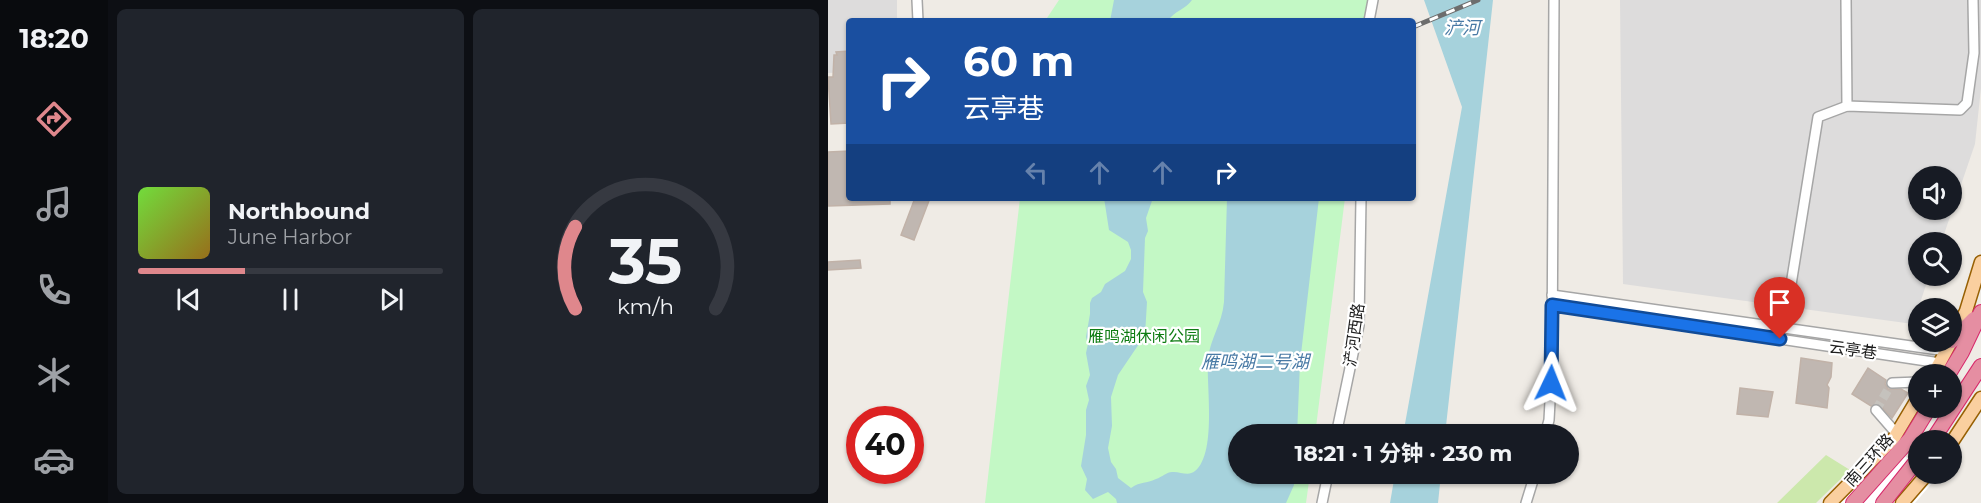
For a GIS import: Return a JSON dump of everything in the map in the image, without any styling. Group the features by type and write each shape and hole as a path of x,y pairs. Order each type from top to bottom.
{"highway":[{"path":"1962,332 1981,313"},
{"path":"1955,364 1981,313"},
{"path":"1962,397 1981,366"},
{"path":"1962,398 1981,380"},
{"name":"南三环路","path":"1853,503 1911,439 1923,418"},
{"path":"1883,503 1908,472"}],"main road":[{"path":"1962,319 1981,262"},
{"path":"1940,363 1946,352"},
{"path":"1960,430 1981,398"},
{"path":"1830,503 1895,436 1908,415"},
{"path":"1902,503 1918,484"}],"street":[{"path":"917,0 918,18"},
{"path":"1370,18 1373,0"},
{"path":"1548,424 1552,300 1554,0"},
{"path":"1846,0 1848,106"},
{"path":"1784,328 1818,117 1848,106 1960,110 1967,103 1974,53 1973,0"},
{"name":"浐河西路","path":"1338,424 1359,325 1361,201"},
{"path":"1552,300 1784,328 1908,340"},
{"name":"云亭巷","path":"1552,300 1940,363"},
{"path":"1892,383 1908,382"},
{"path":"1876,410 1895,436"},
{"path":"1322,503 1326,484"},
{"path":"1526,503 1532,484"}],"shaded area":[{"path":"828,0 897,0 897,18 846,18 846,72 828,73"},
{"path":"1620,0 1981,0 1981,88 1975,144 1962,182 1962,166 1908,166 1908,220 1949,220 1945,232 1908,232 1908,286 1926,286 1922,298 1908,298 1908,323 1623,284"}],"green space":[{"path":"1059,0 1373,0 1370,18 1047,18"},
{"name":"雁鸣湖休闲公园","path":"1020,201 1345,201 1316,424 1228,424 1228,484 1309,484 1306,503 985,503"},
{"path":"1826,455 1850,470 1816,503 1777,503"}],"water":[{"path":"1114,0 1192,0 1170,18 1111,18"},
{"name":"浐河","path":"1424,0 1493,0 1446,424 1405,424 1462,107"},
{"name":"雁鸣湖二号湖","path":"1104,201 1152,201 1146,218 1148,231 1145,238 1143,292 1147,302 1145,335 1118,375 1111,397 1112,426 1108,448 1111,462 1118,478 1131,488 1170,472 1192,473 1202,462 1206,450 1209,418 1208,359 1224,302 1227,201 1319,201 1300,363 1297,424 1228,424 1228,484 1294,484 1286,503 1117,503 1108,492 1093,499 1085,490 1087,479 1081,466 1089,400 1086,386 1090,375 1086,337 1090,303 1092,298 1101,292 1105,284 1125,271 1131,259 1128,242 1109,230"},
{"path":"1393,484 1440,484 1438,503 1390,503"}],"pier":[{"path":"1881,442 1908,458 1908,484 1931,484 1915,503 1822,503"}],"building":[{"path":"846,51 846,123 831,124 828,77 833,77 836,52"},
{"path":"846,151 846,201 890,201 890,204 828,206 828,152"},
{"path":"914,201 929,201 914,240 901,235"},
{"path":"860,260 861,268 828,270 828,262"},
{"path":"1801,358 1832,363 1831,377 1827,385 1829,388 1827,408 1796,403"},
{"path":"1868,368 1886,380 1885,384 1888,389 1901,389 1908,393 1892,418 1879,404 1871,406 1852,394"},
{"path":"1740,388 1773,392 1768,417 1737,414"}],"tunnel":[{"path":"1876,410 1892,383"}],"railway":[{"path":"1416,26 1478,0"}],"route":[{"path":"1551,383 1552,305 1780,339"}]}
